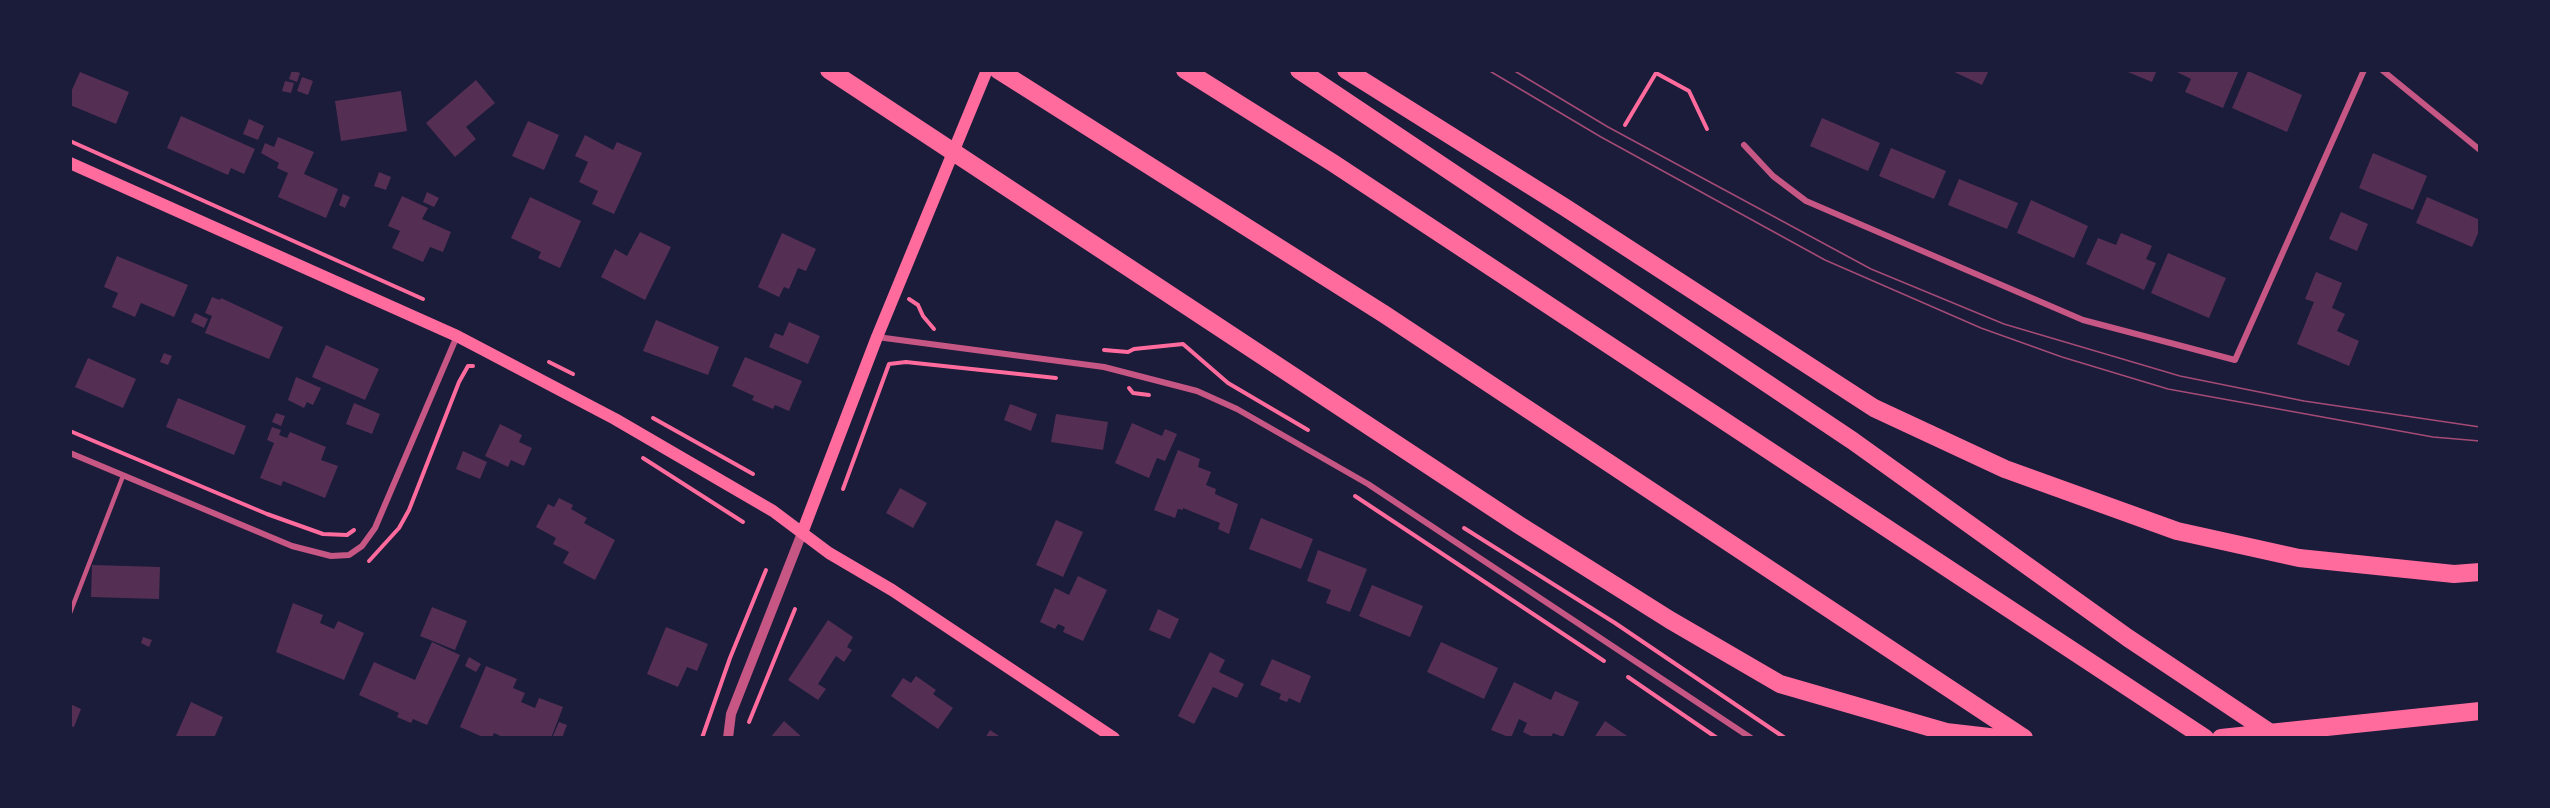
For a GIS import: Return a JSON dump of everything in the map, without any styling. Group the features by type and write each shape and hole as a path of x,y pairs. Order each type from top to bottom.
{"highway":[{"path":"829,70 1519,525 1670,620 1780,684 1946,732 1998,738"},
{"path":"998,70 1384,314 2024,738"},
{"path":"1185,70 1342,169 2205,738"},
{"path":"1299,70 1853,441 2128,638 2278,738"},
{"path":"1346,70 1566,208 1874,408 2005,470 2177,531 2299,558 2454,574 2480,572"},
{"path":"2221,738 2480,711"}],"main road":[{"path":"802,533 877,337 987,70"},
{"path":"70,163 457,336 615,419 773,511 802,533 1114,738"}],"street":[{"path":"1744,145 1773,176 1806,201 2083,320 2235,360 2364,70"},
{"path":"2382,70 2480,150"},
{"path":"70,453 292,546 331,556 349,555 362,546 375,528 457,336"},
{"path":"877,337 1104,367 1197,391 1237,408 1368,483 1751,738"},
{"path":"728,738 731,714 802,533"}],"lane":[{"path":"70,613 123,476"}],"path":[{"path":"1625,125 1656,73 1689,91 1707,129"},
{"path":"70,141 430,303"},
{"path":"843,489 889,364 906,362 1058,378"},
{"path":"374,558 399,528 409,510 459,382 468,366 474,366"},
{"path":"1119,386 1129,388 1133,393 1151,396"},
{"path":"70,431 267,514 322,534 347,535 357,528"},
{"path":"633,452 742,522"},
{"path":"1352,494 1607,663"},
{"path":"702,738 730,658 766,570"},
{"path":"747,725 795,609"},
{"path":"1626,675 1718,738"}],"building":[{"path":"292,70 300,73 297,82 289,79"},
{"path":"1950,70 1989,70 1982,85"},
{"path":"2123,70 2157,70 2152,82"},
{"path":"2173,70 2239,70 2223,108 2185,92 2191,79"},
{"path":"2248,71 2302,95 2287,132 2232,108"},
{"path":"80,72 129,92 116,124 70,105 70,94"},
{"path":"302,77 313,81 308,95 297,91"},
{"path":"476,80 495,103 466,127 476,139 455,157 426,123"},
{"path":"285,81 294,83 291,93 282,91"},
{"path":"401,91 407,131 341,141 335,101"},
{"path":"181,116 255,149 244,174 231,168 228,175 167,148"},
{"path":"1822,118 1880,143 1868,171 1810,146"},
{"path":"249,119 264,126 258,140 243,134"},
{"path":"528,121 559,135 544,170 512,156"},
{"path":"585,135 613,150 617,142 642,153 614,214 592,204 598,191 579,182 588,162 575,156"},
{"path":"278,137 314,152 304,174 338,189 326,218 278,197 288,173 277,168 279,163 261,153 265,143 274,147"},
{"path":"1891,148 1946,171 1934,199 1879,176"},
{"path":"2373,153 2427,176 2413,210 2359,188"},
{"path":"379,172 391,177 386,190 374,186"},
{"path":"1959,179 2018,203 2007,229 1948,205"},
{"path":"427,192 439,198 434,207 423,202"},
{"path":"343,194 350,197 345,208 339,205"},
{"path":"402,196 428,208 422,219 451,232 443,252 430,247 423,262 392,248 400,231 388,226"},
{"path":"530,197 581,221 560,268 538,258 541,252 511,238"},
{"path":"2427,197 2480,220 2480,229 2472,247 2416,223"},
{"path":"2031,200 2088,226 2074,258 2017,233"},
{"path":"2341,212 2368,224 2357,251 2329,239"},
{"path":"640,232 671,247 645,300 601,277 615,249 627,256"},
{"path":"782,233 816,249 806,271 798,268 789,289 784,287 779,297 758,287"},
{"path":"2121,233 2152,246 2146,259 2156,263 2144,290 2086,264 2098,238 2116,245"},
{"path":"2168,253 2226,278 2209,318 2151,293"},
{"path":"117,256 188,285 174,317 141,303 135,317 112,307 118,293 104,287"},
{"path":"2316,272 2342,283 2332,308 2345,314 2337,331 2359,341 2349,366 2297,344 2314,302 2305,299"},
{"path":"212,297 220,300 221,298 283,327 269,359 205,333 212,316 205,313"},
{"path":"195,313 208,319 204,328 191,322"},
{"path":"656,320 719,347 708,375 643,351"},
{"path":"789,322 820,336 808,364 769,347 775,333 783,336"},
{"path":"326,345 379,369 365,400 312,377"},
{"path":"164,353 172,356 168,365 160,362"},
{"path":"745,357 802,381 789,411 775,405 773,409 752,400 754,396 732,386"},
{"path":"88,358 136,379 123,408 75,387"},
{"path":"296,377 321,388 313,405 307,402 304,408 288,400"},
{"path":"178,398 246,426 234,455 166,427"},
{"path":"354,403 380,414 372,434 346,424"},
{"path":"1010,404 1037,414 1031,431 1004,420"},
{"path":"276,413 285,416 281,426 272,422"},
{"path":"1056,414 1108,422 1103,450 1051,442"},
{"path":"1132,423 1162,436 1165,429 1177,434 1165,461 1157,458 1149,478 1115,463"},
{"path":"500,424 522,435 519,442 532,448 524,466 511,460 508,467 485,456"},
{"path":"272,427 281,430 279,435 287,438 290,432 326,447 321,460 338,466 325,498 283,481 281,486 260,478 274,443 267,440"},
{"path":"1178,450 1200,459 1198,467 1211,472 1206,485 1216,489 1215,494 1238,504 1229,534 1218,529 1220,523 1183,508 1183,510 1178,509 1175,518 1154,510"},
{"path":"463,451 487,462 480,479 456,469"},
{"path":"900,488 927,503 913,528 886,513"},
{"path":"559,498 573,505 571,509 587,518 584,523 615,540 595,580 563,563 569,552 553,544 556,538 536,527 548,504 554,507"},
{"path":"1261,518 1313,539 1301,569 1249,549"},
{"path":"1056,520 1083,532 1063,577 1036,565"},
{"path":"1318,550 1367,569 1350,612 1326,603 1331,590 1307,581"},
{"path":"92,565 160,567 159,599 91,597"},
{"path":"1078,576 1107,590 1083,641 1063,632 1065,627 1058,624 1055,629 1040,622 1055,588 1069,595"},
{"path":"1372,585 1423,606 1410,637 1359,616"},
{"path":"293,603 323,615 320,623 334,629 338,621 364,633 344,680 276,652"},
{"path":"432,607 467,621 455,650 420,636"},
{"path":"1158,609 1179,619 1170,639 1149,630"},
{"path":"828,620 853,637 847,647 852,650 844,662 836,656 818,684 826,689 818,700 788,680"},
{"path":"666,627 708,644 697,671 687,667 678,687 647,674"},
{"path":"143,637 152,640 149,647 141,643"},
{"path":"432,642 460,655 427,725 413,719 411,723 397,717 399,713 359,695 374,662 415,680"},
{"path":"1441,642 1498,668 1484,699 1427,672"},
{"path":"1210,652 1225,660 1219,672 1244,684 1237,698 1213,687 1194,724 1178,716"},
{"path":"469,657 481,664 476,672 465,666"},
{"path":"1272,659 1311,676 1300,703 1289,698 1287,702 1279,699 1281,694 1260,685"},
{"path":"486,666 517,679 513,688 525,693 521,702 535,708 539,698 563,707 551,738 505,738 494,733 492,738 485,738 460,727"},
{"path":"916,676 936,690 933,694 953,708 938,729 891,696 903,678 911,683"},
{"path":"1514,682 1551,700 1555,691 1579,702 1563,737 1553,733 1551,738 1535,738 1523,732 1527,723 1519,719 1511,738 1491,730"},
{"path":"191,702 223,717 214,738 176,736"},
{"path":"70,704 81,709 74,727 70,726"},
{"path":"784,721 803,738 770,738"},
{"path":"1605,721 1630,738 1594,738"},
{"path":"559,722 567,725 562,738 552,738"},
{"path":"990,730 1002,738 985,738"}],"tram line":[{"path":"1488,70 1601,137 1825,260 1981,328 2062,357 2168,389 2433,437 2480,441"},
{"path":"1513,70 1608,127 1871,269 2004,324 2180,376 2304,401 2480,427"}]}
